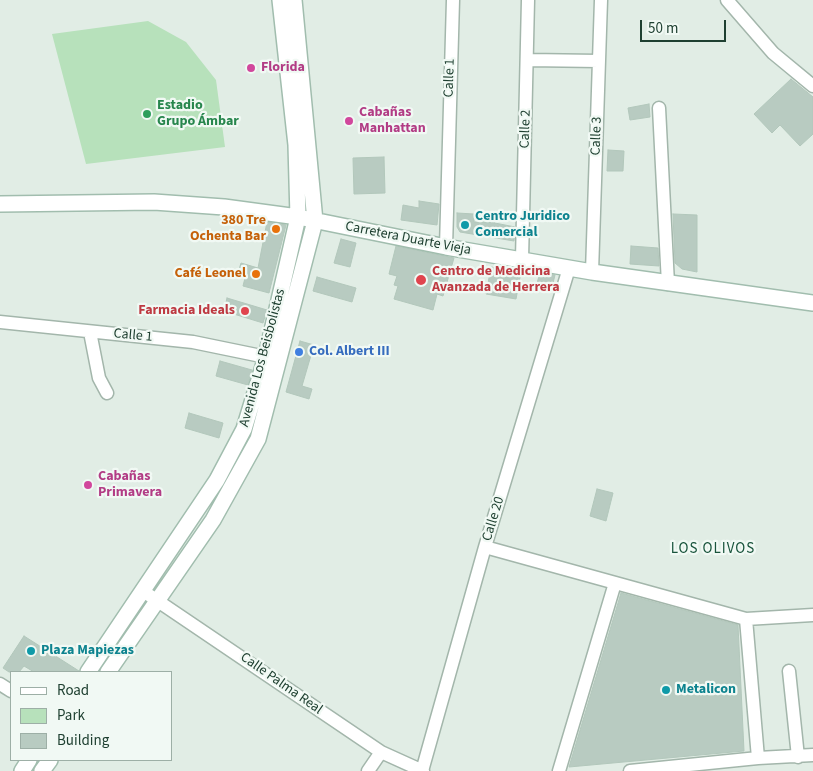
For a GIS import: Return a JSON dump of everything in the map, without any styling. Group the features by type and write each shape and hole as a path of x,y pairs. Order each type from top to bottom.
{"main road":[{"name":"Avenida Los Beisbolistas","path":"89,671 207,497 244,429 266,357 298,217 296,145 280,0"},
{"name":"Avenida Los Beisbolistas","path":"109,671 213,520 258,439 315,221 294,0"},
{"name":"Carretera Duarte Vieja","path":"0,204 154,202 224,207 298,217 592,272 813,303"}],"street":[{"name":"Calle 1","path":"446,246 453,0"},
{"name":"Calle 2","path":"522,259 528,0"},
{"name":"Calle 3","path":"592,272 601,0"},
{"path":"727,0 773,53 813,86"},
{"path":"528,60 599,62"},
{"path":"659,108 668,284"},
{"name":"Calle 20","path":"422,771 485,547 569,268"},
{"name":"Calle 1","path":"0,322 193,342 266,357"},
{"path":"90,332 99,378 107,393"},
{"path":"485,547 746,619 813,615"},
{"path":"558,771 615,583"},
{"name":"Calle Palma Real","path":"143,591 381,752 422,771"},
{"path":"746,619 758,758"},
{"path":"789,671 798,757"},
{"path":"368,771 381,752"},
{"path":"630,771 707,767 758,758 813,756"}],"green space":[{"name":"Estadio Grupo Ámbar","path":"148,21 186,42 216,80 225,147 86,164 52,34"}],"building":[{"path":"791,79 813,97 813,134 800,146 780,125 772,133 754,114"},
{"path":"649,104 650,117 630,120 628,108"},
{"path":"608,150 624,151 623,171 607,171"},
{"path":"384,157 385,193 354,194 353,158"},
{"path":"419,201 439,204 437,225 401,220 403,205 419,208"},
{"path":"457,213 474,214 474,222 490,222 515,227 514,241 460,232 457,227"},
{"path":"673,214 697,215 697,272 682,269 675,263"},
{"path":"267,222 286,225 269,293 243,286 245,278 237,276 241,263 258,268"},
{"path":"341,239 356,243 350,267 334,263"},
{"name":"Centro de Medicina Avanzada de Herrera","path":"396,246 454,258 443,296 437,294 433,310 394,299 398,286 394,285 397,276 389,274"},
{"path":"631,246 658,248 659,266 630,264"},
{"path":"491,267 521,272 516,299 486,294"},
{"path":"540,273 555,275 552,287 537,283"},
{"path":"317,277 356,288 352,302 313,291"},
{"name":"Farmacia Ideals","path":"227,298 267,310 263,323 224,311"},
{"path":"300,341 314,345 302,386 312,389 309,399 286,392"},
{"path":"220,361 252,370 248,385 216,376"},
{"path":"189,413 223,423 219,438 185,428"},
{"path":"597,489 613,493 606,521 590,516"},
{"name":"Metalicon","path":"621,593 738,625 744,751 569,767"},
{"name":"Plaza Mapiezas","path":"24,636 79,671 32,671 24,666 20,671 9,672 3,668"}],"place":[{"name":"Florida","path":"251,68"},
{"name":"Estadio Grupo Ámbar","path":"147,114"},
{"name":"Cabañas Manhattan","path":"349,121"},
{"name":"Centro Juridico Comercial","path":"465,225"},
{"name":"380 Tre Ochenta Bar","path":"276,229"},
{"name":"Café Leonel","path":"256,274"},
{"name":"Centro de Medicina Avanzada de Herrera","path":"421,280"},
{"name":"Farmacia Ideals","path":"245,311"},
{"name":"Col. Albert III","path":"299,352"},
{"name":"Cabañas Primavera","path":"88,485"},
{"name":"Plaza Mapiezas","path":"31,651"},
{"name":"Metalicon","path":"666,690"}],"district":[{"name":"LOS OLIVOS","path":"713,550"}]}
